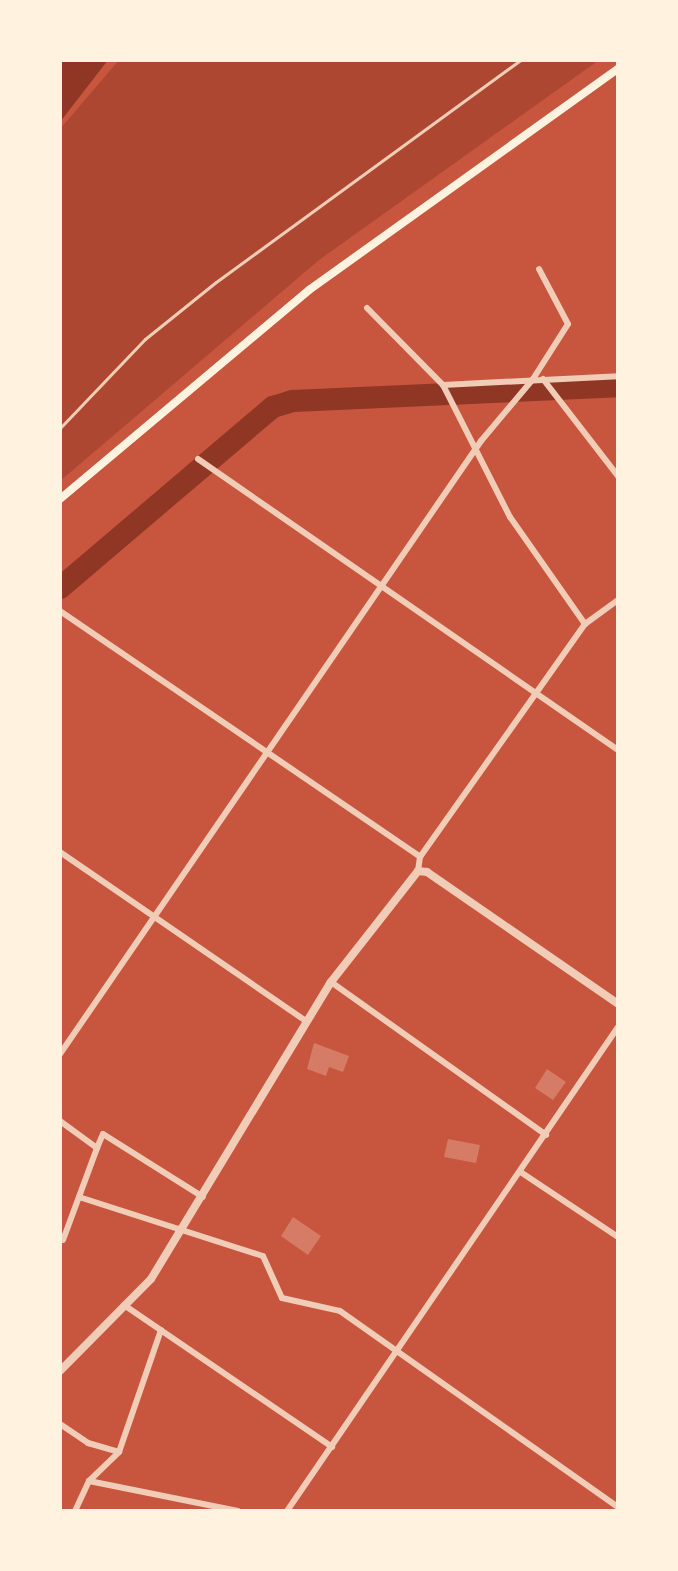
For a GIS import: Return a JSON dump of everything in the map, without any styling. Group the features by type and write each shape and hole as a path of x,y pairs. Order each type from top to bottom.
{"main road":[{"path":"60,499 309,290 618,69"}],"street":[{"path":"60,1054 381,585 475,450 532,380 568,324 539,269"},
{"path":"367,308 443,385 510,517 585,624"},
{"path":"443,385 618,376"},
{"path":"543,379 618,476"},
{"path":"198,459 618,750"},
{"path":"60,1371 151,1279 203,1197 331,982 418,871 420,857 585,624 618,600"},
{"path":"60,611 420,857"},
{"path":"60,852 306,1021"},
{"path":"418,871 427,872 618,1004"},
{"path":"331,982 546,1135"},
{"path":"287,1511 522,1173 618,1027"},
{"path":"60,1121 97,1148"},
{"path":"63,1240 103,1134 203,1197"},
{"path":"522,1173 618,1237"},
{"path":"79,1197 263,1256 282,1298 340,1311 618,1507"},
{"path":"124,1305 332,1447"},
{"path":"75,1511 89,1481 119,1452 160,1330"},
{"path":"60,1424 88,1443 119,1452"},
{"path":"89,1481 238,1511"}],"lane":[{"path":"60,428 145,339 216,282 520,60"}],"shaded area":[{"path":"60,60 108,60 60,122"},
{"path":"119,60 599,60 319,260 60,481 60,129"}],"building":[{"path":"314,1043 349,1056 343,1072 329,1067 326,1076 307,1069"},
{"path":"547,1069 566,1082 553,1100 535,1088"},
{"path":"448,1139 480,1145 476,1163 444,1157"},
{"path":"293,1217 321,1236 308,1255 281,1236"}],"waterway":[{"path":"60,588 273,407 293,401 618,386"}]}
